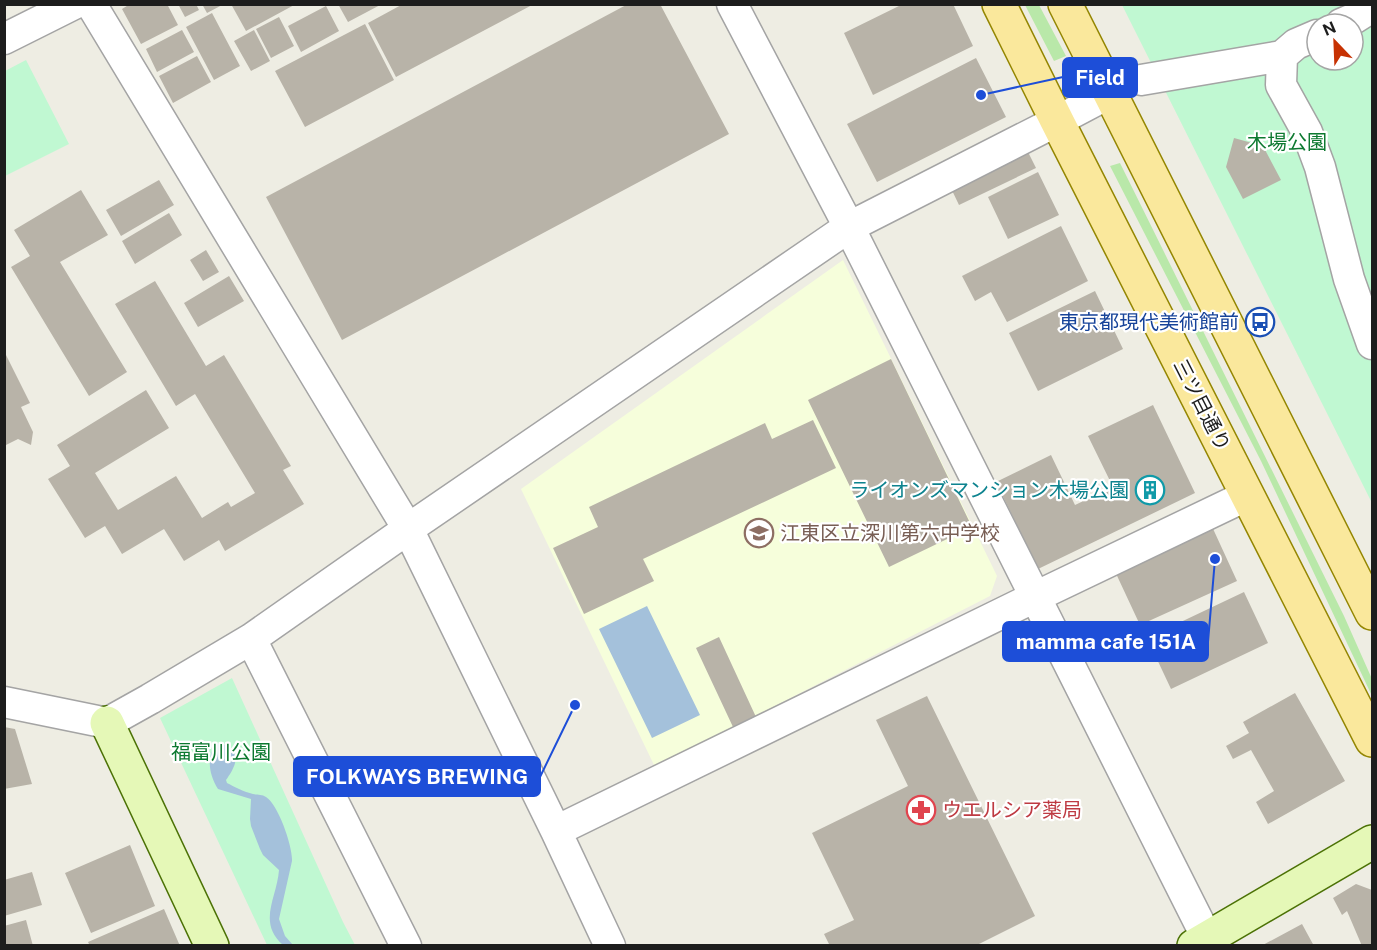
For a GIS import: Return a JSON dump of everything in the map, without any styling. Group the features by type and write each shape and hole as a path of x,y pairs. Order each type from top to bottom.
{"main road":[{"name":"三ツ目通り","path":"999,4 1372,740"},
{"path":"1065,4 1372,613"}],"street":[{"path":"4,39 74,4"},
{"path":"91,4 408,529 610,945"},
{"path":"732,4 849,227 1035,597 1204,943 1372,842"},
{"path":"1141,80 1281,56 1305,40"},
{"path":"1281,56 1281,86 1307,132 1320,167 1349,279 1372,344"},
{"path":"4,702 107,723 251,639 849,227 1110,93"},
{"path":"556,831 1248,495"},
{"path":"251,639 406,945"},
{"path":"107,723 212,945"}],"shaded area":[{"name":"江東区立深川第六中学校","path":"843,260 997,576 990,596 655,767 521,489"}],"green space":[{"path":"1025,5 1039,5 1066,56 1054,61"},
{"name":"木場公園","path":"1122,5 1372,5 1372,503"},
{"path":"26,60 69,144 5,176 5,71"},
{"path":"1120,163 1344,616 1372,679 1372,696 1261,461 1110,166"},
{"name":"福富川公園","path":"232,678 355,945 267,945 160,718"}],"water":[{"path":"647,606 700,715 652,738 599,629"},
{"path":"223,743 233,752 236,760 226,780 227,783 246,792 266,797 271,801 287,836 292,861 279,919 285,936 293,945 283,945 271,928 270,909 279,870 263,855 260,849 251,826 251,799 218,789 212,778 211,755 216,744"}],"building":[{"path":"130,4 167,4 178,25 141,44 122,9"},
{"path":"178,4 196,4 199,10 185,17"},
{"path":"202,4 224,4 207,13"},
{"path":"231,4 296,4 246,31"},
{"path":"338,4 382,4 348,22"},
{"path":"403,4 534,4 396,77 368,23"},
{"path":"628,4 660,4 729,134 342,340 266,197"},
{"path":"903,4 953,4 973,46 873,95 844,33"},
{"path":"326,6 339,31 301,52 288,26"},
{"path":"212,13 240,66 214,80 186,27"},
{"path":"279,17 294,46 271,58 256,29"},
{"path":"365,24 394,80 305,127 275,71"},
{"path":"182,30 194,52 157,72 146,49"},
{"path":"254,30 270,61 251,71 234,41"},
{"path":"197,56 211,82 173,103 159,76"},
{"path":"976,58 1006,117 877,182 847,124"},
{"path":"1234,138 1263,146 1281,180 1243,199 1226,167"},
{"path":"1024,144 1036,168 959,205 948,182"},
{"path":"1038,172 1059,215 1008,239 988,197"},
{"path":"159,180 174,205 121,236 106,210"},
{"path":"81,190 108,235 60,262 127,372 89,396 11,267 30,256 14,230"},
{"path":"169,213 182,235 135,264 122,241"},
{"path":"1061,226 1088,281 1007,322 991,292 975,301 962,276"},
{"path":"206,250 219,272 203,281 190,260"},
{"path":"229,276 244,301 198,327 184,303"},
{"path":"155,281 206,366 224,355 291,466 283,470 304,504 225,551 219,540 184,561 164,529 122,554 105,526 85,538 48,479 70,466 57,445 146,390 169,428 95,473 118,510 176,476 202,518 228,502 231,507 255,493 195,394 176,406 115,304"},
{"path":"1095,291 1123,349 1038,391 1009,333"},
{"path":"4,351 30,403 21,407 33,432 31,445 18,439 4,446"},
{"path":"891,359 972,527 889,567 808,400"},
{"name":"ライオンズマンション木場公園","path":"1153,405 1195,493 1038,569 996,482 1051,455 1075,505 1113,487 1088,436"},
{"path":"813,420 836,468 643,559 654,581 584,614 553,548 598,527 589,507 765,423 772,439"},
{"path":"1209,520 1237,581 1140,625 1112,565"},
{"path":"1244,592 1268,643 1171,689 1147,638"},
{"path":"719,637 756,717 733,727 696,648"},
{"path":"1295,693 1345,781 1268,824 1256,802 1274,791 1251,750 1233,759 1226,746 1249,733 1243,722"},
{"name":"ウエルシア薬局","path":"927,696 1035,916 975,946 830,946 824,934 854,920 812,833 908,786 876,720"},
{"path":"4,727 15,729 32,784 4,789"},
{"path":"130,845 155,906 91,933 65,873"},
{"path":"32,872 42,905 4,916 4,880"},
{"path":"1356,884 1372,890 1372,946 1362,946 1347,911 1342,915 1333,898"},
{"path":"164,909 180,946 90,946 88,942"},
{"path":"26,920 33,946 4,946 4,926"},
{"path":"1302,924 1314,946 1261,946"}],"place":[{"name":"Field","path":"981,95"},
{"name":"東京都現代美術館前","path":"1260,322"},
{"name":"ライオンズマンション木場公園","path":"1150,490"},
{"name":"江東区立深川第六中学校","path":"759,533"},
{"name":"mamma cafe 151A","path":"1215,559"},
{"name":"FOLKWAYS BREWING","path":"575,705"},
{"name":"ウエルシア薬局","path":"921,810"}]}
